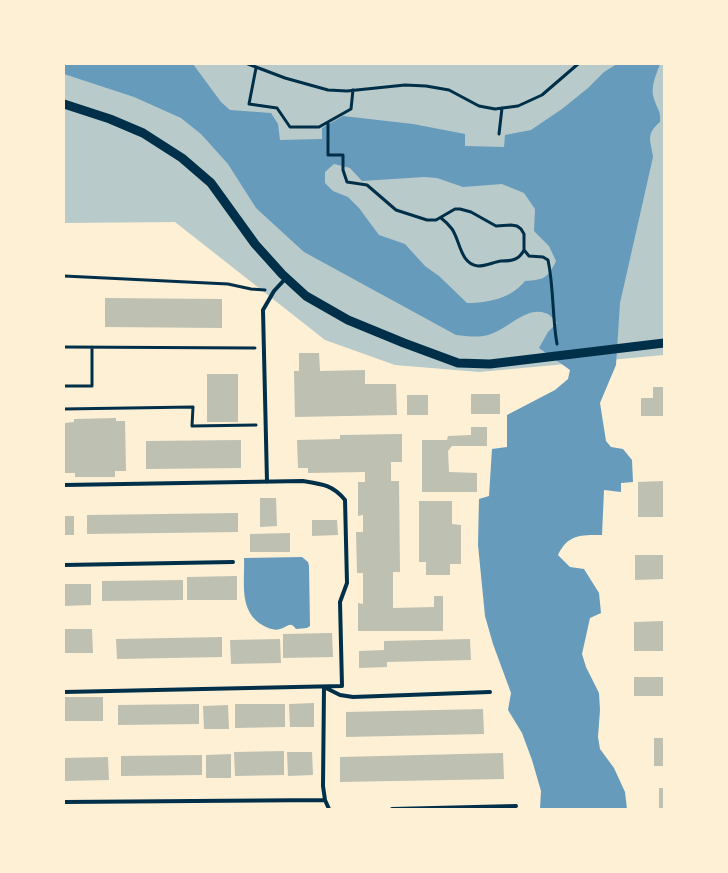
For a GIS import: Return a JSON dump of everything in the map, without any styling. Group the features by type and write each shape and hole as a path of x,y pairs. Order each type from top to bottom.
{"street":[{"path":"64,104 110,119 144,133 182,158 211,183 255,244 286,278 306,296 348,320 404,343 458,363 490,364 664,343"}],"lane":[{"path":"267,482 263,310 274,291 286,278"},
{"path":"64,485 303,481 337,490 345,500 347,583 340,602 342,686 64,692"},
{"path":"64,565 233,562"},
{"path":"324,687 340,695 353,697 490,692"},
{"path":"324,687 323,786 325,800 329,809"},
{"path":"64,802 325,800"},
{"path":"392,809 516,806"}],"path":[{"path":"248,64 328,90 353,90 405,85 426,86 449,90 479,106 495,109 518,106 542,95 578,64"},
{"path":"256,68 249,104 277,108 290,127 319,127 351,109 353,90"},
{"path":"499,134 502,108"},
{"path":"328,122 328,155 343,155 343,170 348,182 367,185 396,210 427,220 436,220 455,209 460,209 471,212 496,226 511,224 521,229 524,234 524,250 529,256 543,257 548,260 554,303 554,323 560,356"},
{"path":"441,218 452,228 461,251 475,266 511,261 516,259 524,250"},
{"path":"64,276 228,284 274,291"},
{"path":"64,347 263,348"},
{"path":"64,386 92,386 92,348"},
{"path":"64,410 193,407 192,426 265,425"}],"shaded area":[{"path":"64,64 664,64 664,355 479,372 395,365 325,340 175,222 64,223"}],"water":[{"path":"64,64 193,64 221,102 230,110 271,113 278,124 280,140 322,139 322,128 343,116 413,124 465,134 465,146 504,147 505,135 531,130 562,109 604,72 617,64 660,64 654,81 653,95 659,112 660,122 652,131 650,138 653,157 620,303 616,365 600,403 606,441 611,447 623,449 632,460 633,482 621,483 621,492 604,490 602,535 588,535 571,539 558,555 570,567 584,569 599,593 601,613 590,618 582,654 586,667 599,693 598,737 600,749 614,768 625,792 627,809 540,809 541,791 522,733 508,710 511,693 485,616 478,545 479,499 489,496 492,449 507,447 507,415 555,390 568,379 570,370 539,348 548,332 557,323 549,315 538,312 524,316 488,335 476,337 456,335 304,252 256,208 228,164 201,134 181,118 134,97 64,74","holes":["334,164 350,168 362,181 424,177 437,178 463,187 502,184 524,193 535,209 534,231 549,246 556,261 548,275 541,279 525,281 513,292 491,301 467,303 439,276 425,266 405,244 379,235 359,208 348,197 333,191 325,183 325,172"]},
{"path":"302,557 308,562 309,566 310,626 296,629 290,625 276,630 264,626 250,613 247,605 244,587 244,558"}],"building":[{"path":"105,298 222,299 222,328 105,327"},
{"path":"299,353 319,353 320,371 365,370 365,384 396,384 397,415 295,417 294,371 299,371"},
{"path":"207,374 238,374 238,422 207,422"},
{"path":"653,387 664,387 664,416 641,416 641,398 653,398"},
{"path":"471,394 500,394 500,414 471,414"},
{"path":"407,395 428,395 428,415 407,415"},
{"path":"116,418 116,421 125,421 126,471 115,471 115,477 75,477 75,473 65,473 65,423 74,422 74,419"},
{"path":"471,427 487,427 487,446 452,446 448,451 449,472 477,473 477,492 422,492 422,440 447,440 448,436 471,435"},
{"path":"402,434 402,462 391,462 391,481 399,481 400,572 393,572 393,608 434,607 434,596 443,596 443,631 358,631 358,603 363,604 363,573 357,573 356,532 363,532 363,515 358,516 358,482 365,482 365,472 308,473 308,468 298,468 297,440 340,439 340,435"},
{"path":"241,440 241,468 146,469 146,441"},
{"path":"664,481 664,517 638,517 638,482"},
{"path":"260,498 276,498 277,526 260,527"},
{"path":"419,501 452,501 452,524 461,525 461,564 450,564 450,575 426,575 426,562 419,562"},
{"path":"238,513 238,532 87,534 87,515"},
{"path":"64,516 74,516 74,535 64,535"},
{"path":"312,520 337,520 338,535 312,536"},
{"path":"290,533 290,552 250,552 250,534"},
{"path":"635,555 664,555 664,579 635,580"},
{"path":"237,576 237,600 187,600 187,577"},
{"path":"183,580 183,600 102,601 102,581"},
{"path":"64,584 91,584 91,605 64,606"},
{"path":"664,621 664,651 634,651 634,622"},
{"path":"64,629 92,629 93,653 64,653"},
{"path":"332,633 333,657 283,658 283,634"},
{"path":"222,637 222,657 117,659 116,639"},
{"path":"280,639 281,663 231,664 230,640"},
{"path":"470,639 471,660 387,662 387,667 359,668 359,651 384,650 384,641"},
{"path":"634,677 664,677 664,696 634,696"},
{"path":"64,697 103,697 103,721 64,721"},
{"path":"314,703 314,727 290,727 289,704"},
{"path":"199,704 199,724 118,725 118,705"},
{"path":"235,704 285,704 285,727 235,728"},
{"path":"228,705 229,729 204,729 203,706"},
{"path":"483,709 484,734 346,737 346,712"},
{"path":"654,738 664,738 664,766 654,766"},
{"path":"284,751 284,775 235,776 234,752"},
{"path":"287,752 312,752 313,775 288,776"},
{"path":"503,753 504,779 340,782 340,757"},
{"path":"231,754 231,778 206,778 206,755"},
{"path":"202,755 202,775 121,776 121,756"},
{"path":"108,757 109,780 64,781 64,758"},
{"path":"659,788 664,788 664,809 659,809"}]}
